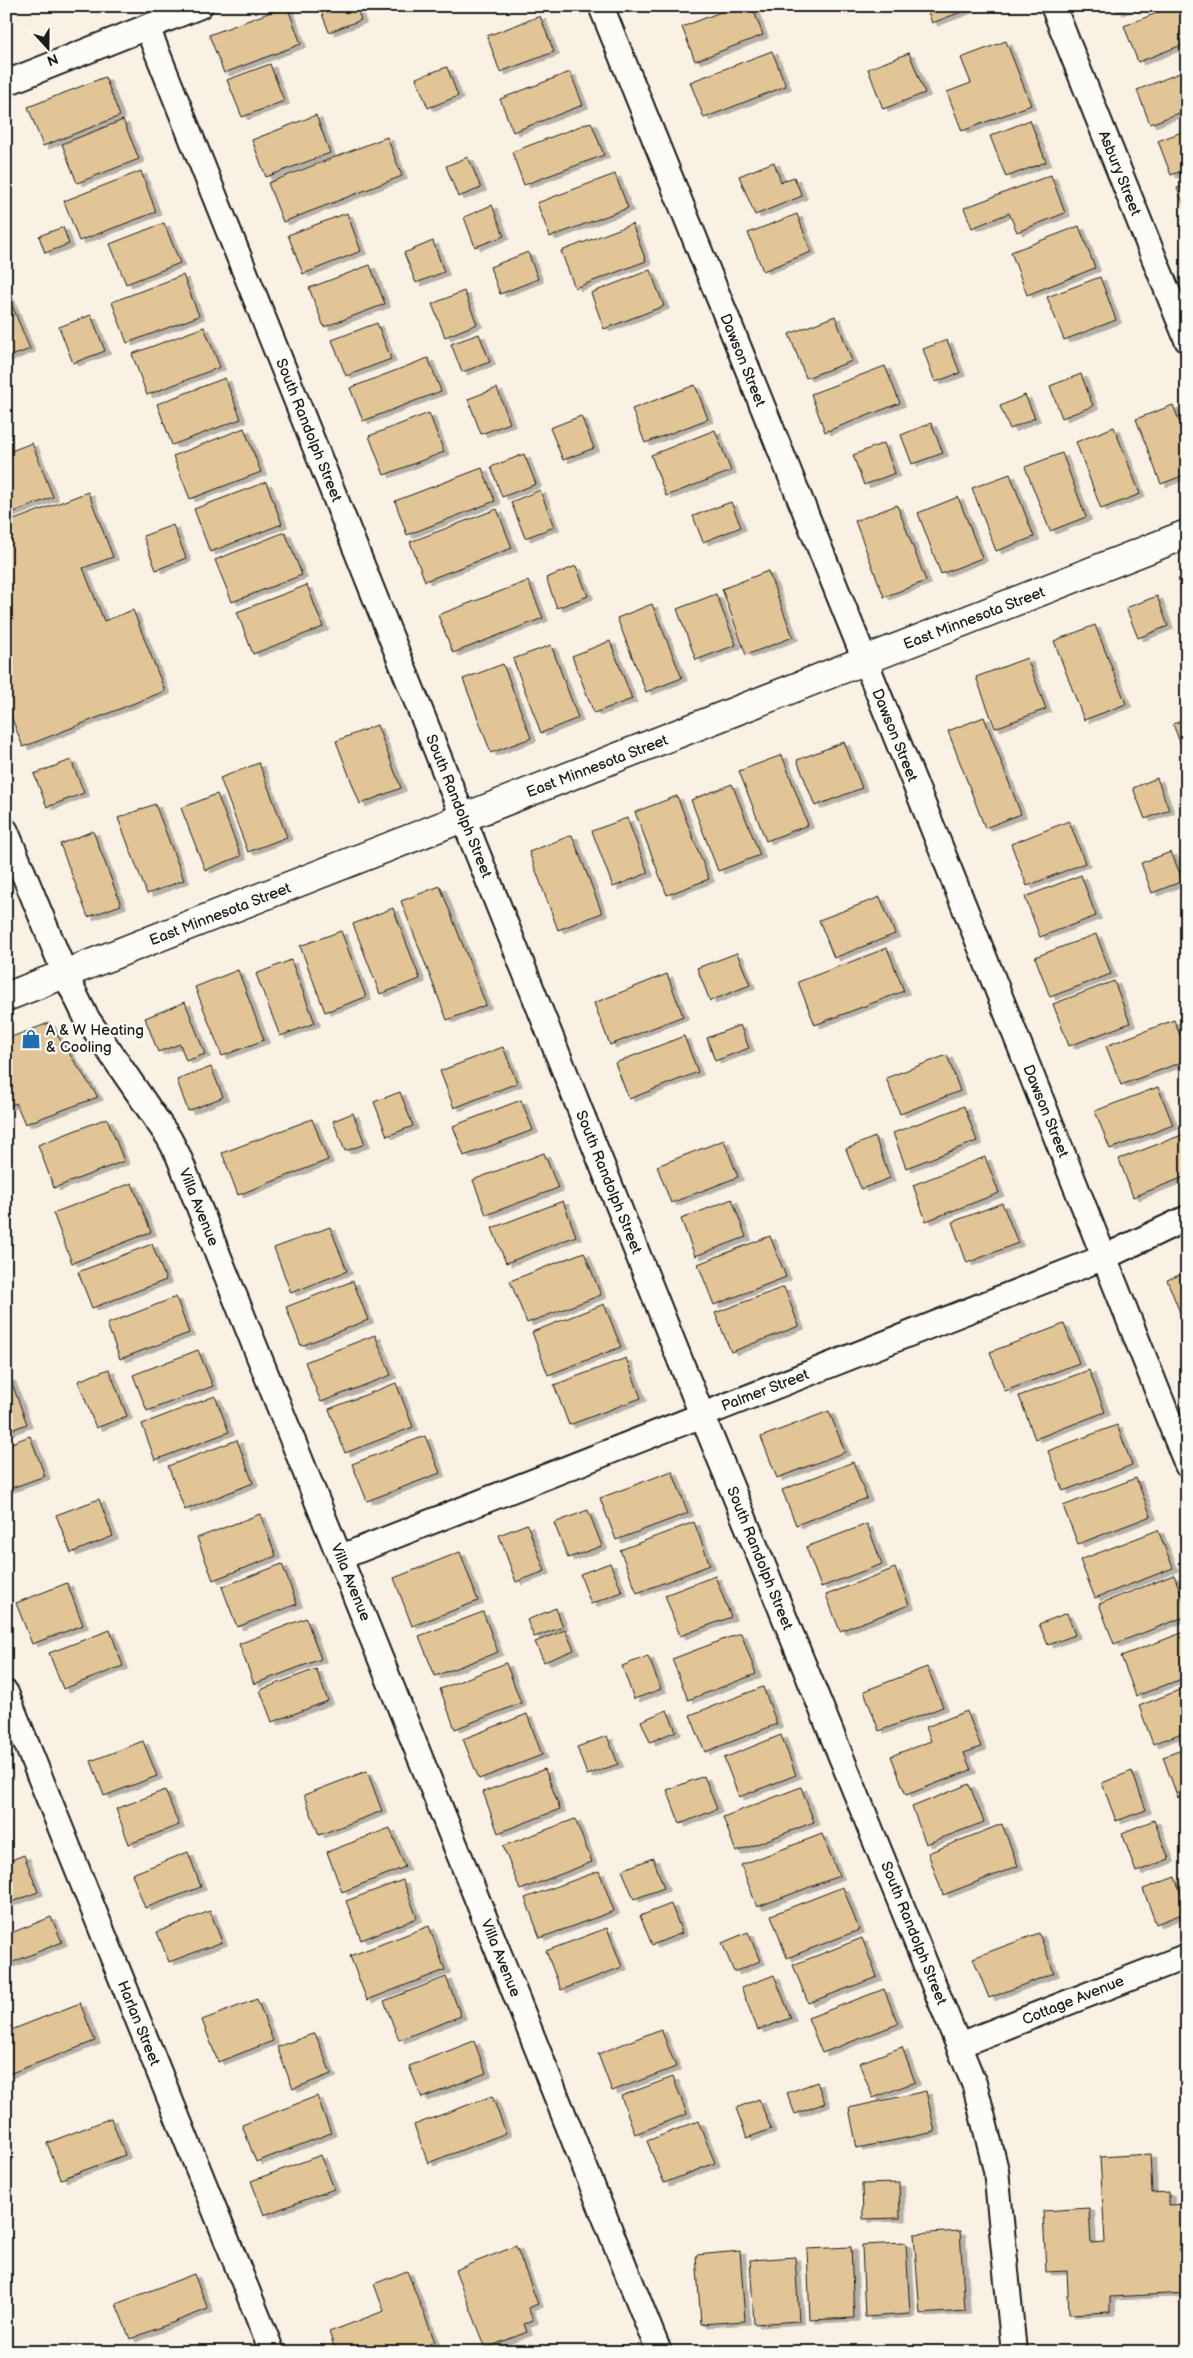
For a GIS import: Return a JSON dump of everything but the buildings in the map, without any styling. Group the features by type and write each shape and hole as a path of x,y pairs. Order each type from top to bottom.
{"street":[{"path":"6,83 200,6"},
{"name":"Dawson Street","path":"601,6 1187,1465"},
{"name":"Asbury Street","path":"1053,6 1187,340"},
{"name":"South Randolph Street","path":"147,27 702,1415 975,2086 993,2154 1014,2352"},
{"name":"East Minnesota Street","path":"6,997 1187,534"},
{"name":"Villa Avenue","path":"6,832 65,974 86,1017 164,1130 178,1155 659,2352"},
{"name":"Palmer Street","path":"341,1557 1105,1257 1187,1218"},
{"name":"Harlan Street","path":"6,1693 272,2352"},
{"name":"Cottage Avenue","path":"959,2045 1187,1956"}],"place":[{"name":"A & W Heating & Cooling","path":"31,1039"}]}
